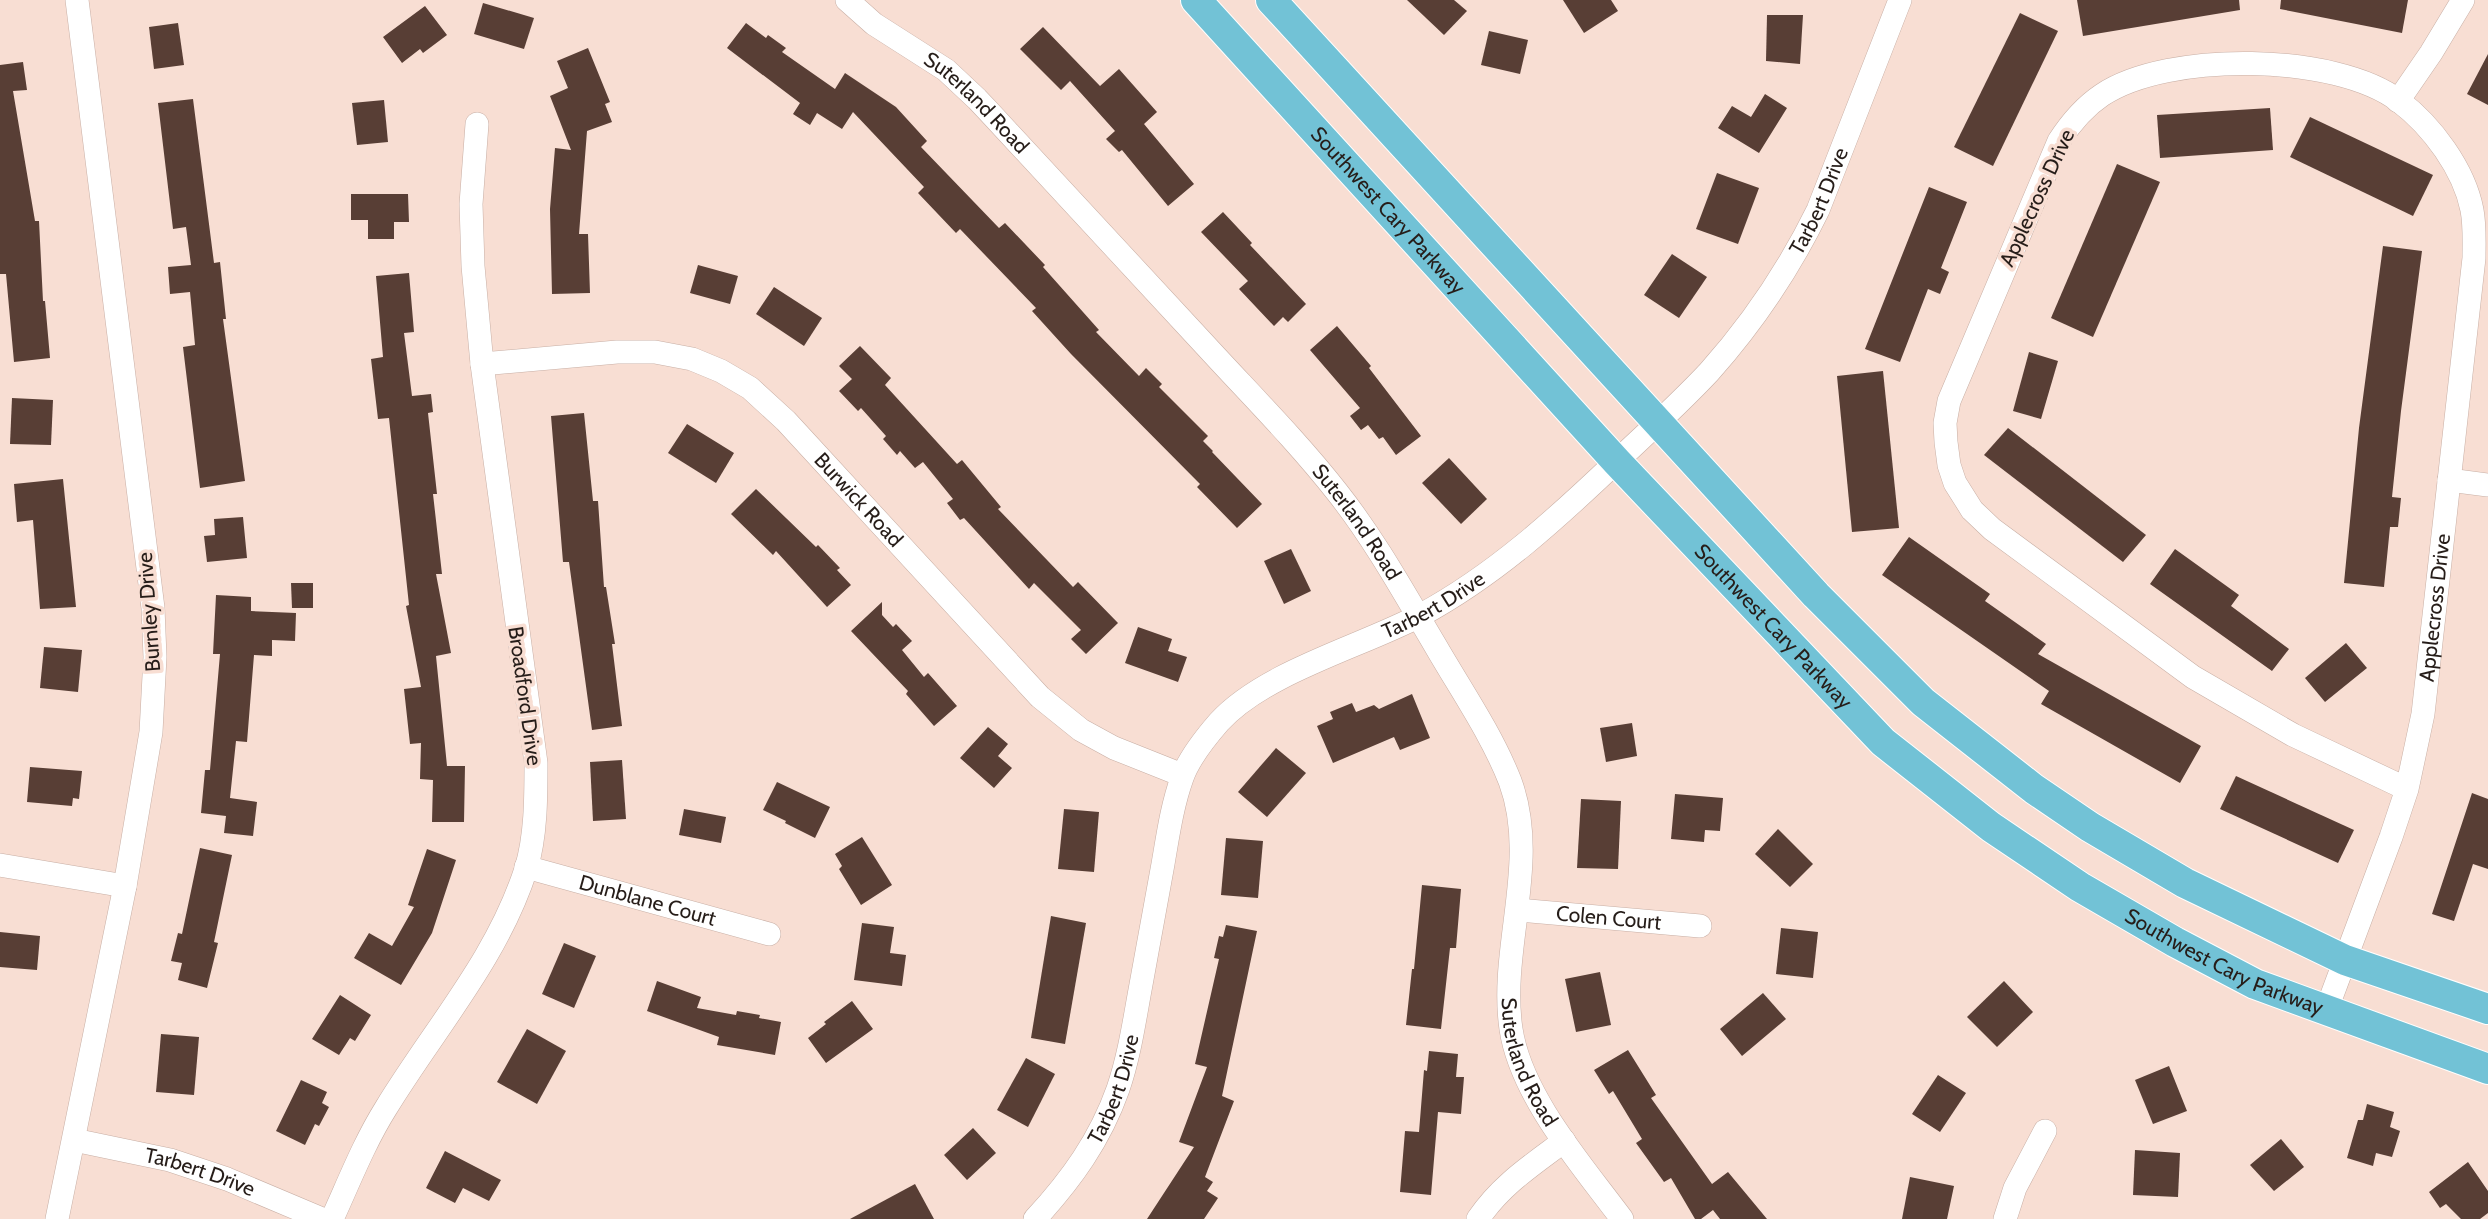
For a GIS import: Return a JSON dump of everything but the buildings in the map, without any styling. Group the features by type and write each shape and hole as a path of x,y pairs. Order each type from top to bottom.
{"main road":[{"name":"Southwest Cary Parkway","path":"1196,0 1616,462 1883,742 1991,827 2080,887 2175,942 2255,984 2488,1069"},
{"path":"1271,0 1816,595 1923,702 2034,789 2090,827 2185,883 2345,960 2488,1009"}],"street":[{"name":"Burnley Drive","path":"57,1219 125,886 151,732 155,657 153,608 77,0"},
{"name":"Suterland Road","path":"847,0 874,24 946,70 1006,129 1309,458 1368,533 1490,738 1511,786 1520,844 1518,910 1509,978 1513,1044 1526,1081 1564,1141 1622,1219"},
{"name":"Tarbert Drive","path":"1035,1219 1075,1174 1096,1141 1119,1088 1133,1033 1168,831 1182,775 1219,722 1259,690 1418,616 1445,601 1520,549 1658,424 1719,360 1794,256 1818,209 1900,0"},
{"path":"2398,101 2463,0"},
{"name":"Applecross Drive","path":"2326,1011 2407,789 2426,695 2474,258 2474,221 2464,184 2452,161 2425,126 2398,101 2369,85 2308,68 2242,63 2175,70 2142,77 2101,95 2068,127 2059,141 1949,401 1945,423 1948,465 1967,504 1992,529 2193,677 2293,735 2407,789"},
{"name":"Broadford Drive","path":"332,1219 370,1136 386,1108 489,954 509,914 526,867 536,799 536,763 482,364 473,266 471,204 477,124"},
{"name":"Burwick Road","path":"482,364 617,352 655,352 692,359 721,370 750,388 786,421 1041,697 1081,730 1114,748 1182,775"},
{"path":"2449,481 2488,485"},
{"path":"0,865 125,886"},
{"name":"Dunblane Court","path":"526,867 769,934"},
{"name":"Colen Court","path":"1518,910 1700,926"},
{"path":"2005,1219 2015,1188 2045,1132"},
{"name":"Tarbert Drive","path":"74,1140 181,1164 227,1179 321,1219"},
{"path":"1478,1219 1506,1184 1564,1141"}]}
